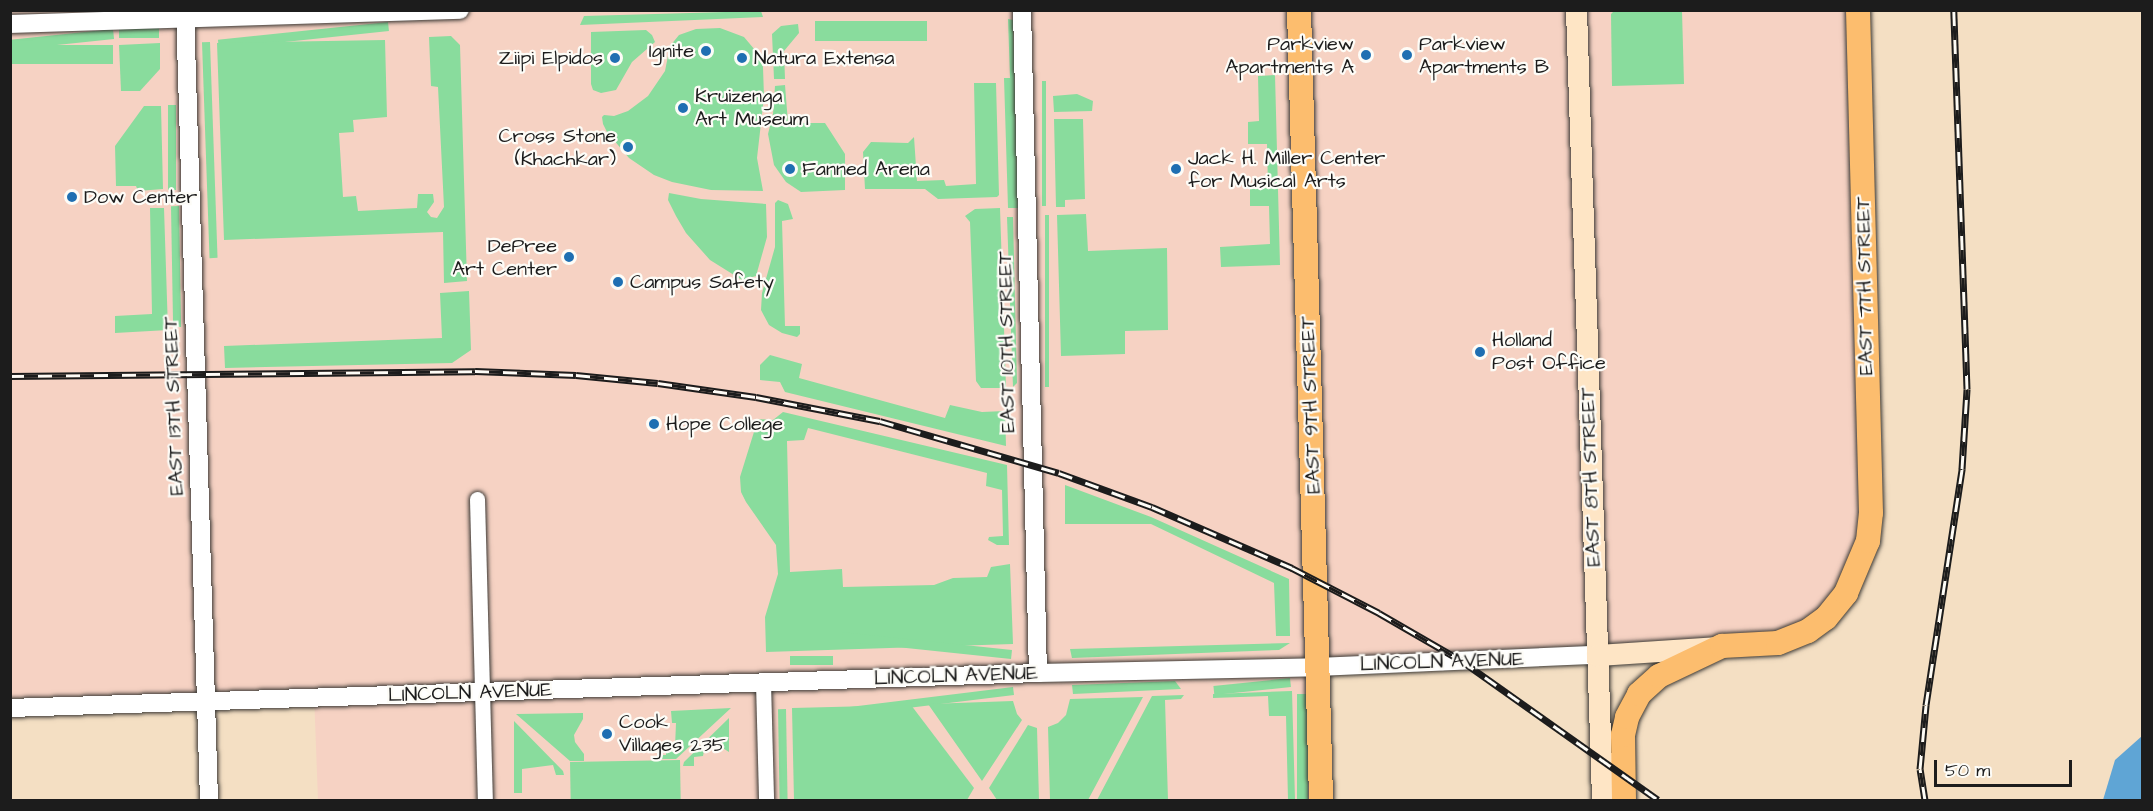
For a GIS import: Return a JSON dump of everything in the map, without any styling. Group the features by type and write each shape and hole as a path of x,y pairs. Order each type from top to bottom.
{"main road":[{"name":"EAST 9TH STREET","path":"1299,10 1321,801"},
{"name":"EAST 8TH STREET","path":"1576,10 1602,801"},
{"name":"EAST 7TH STREET","path":"1858,10 1870,513 1868,541 1861,560"},
{"name":"LINCOLN AVENUE","path":"1597,655 1778,644 1808,631 1826,618 1846,593 1861,560"},
{"path":"1624,801 1623,735 1627,717 1639,694 1659,676 1722,646"}],"street":[{"path":"10,24 185,15 460,10"},
{"name":"EAST 10TH STREET","path":"1022,10 1038,673"},
{"name":"EAST 13TH STREET","path":"185,15 209,801"},
{"path":"477,499 485,801"},
{"name":"LINCOLN AVENUE","path":"10,708 1038,673 1317,667 1597,655"},
{"path":"763,682 766,801"}],"shaded area":[{"name":"Hope College","path":"10,11 1858,11 1868,541 1808,631 1317,667 1303,154 1290,155 1310,800 318,800 314,693 11,698"}],"green space":[{"path":"1615,10 1682,11 1684,84 1612,86 1611,14"},
{"path":"761,11 763,17 580,25 584,16"},
{"path":"1008,19 1013,20 1018,208 1008,208 1004,78 1010,78"},
{"path":"815,21 927,21 927,41 815,41"},
{"path":"388,22 389,31 219,49 218,40"},
{"path":"798,24 799,33 784,51 785,79 774,79 772,34 781,26"},
{"path":"119,28 159,28 159,38 119,38"},
{"path":"720,28 744,37 760,56 763,67 764,97 757,158 763,191 711,190 672,182 654,175 629,158 603,124 604,115 614,116 628,111 648,96 665,71 670,46 679,35 696,29"},
{"path":"113,29 114,39 12,50 11,40"},
{"path":"646,30 655,42 632,62 616,90 601,93 593,90 591,32"},
{"path":"451,36 460,45 467,281 444,283 443,232 224,240 217,43 385,40 387,117 353,120 354,132 339,133 343,197 356,196 358,211 417,208 418,194 433,194 434,202 427,212 431,217 437,218 444,207 438,87 431,86 429,37"},
{"path":"202,42 210,42 218,258 210,258"},
{"path":"160,43 160,69 140,91 121,91 119,45"},
{"path":"11,45 113,45 113,64 11,64"},
{"path":"1275,75 1280,265 1221,267 1220,247 1270,244 1269,206 1250,206 1250,189 1268,188 1267,144 1248,144 1248,122 1259,121 1258,76"},
{"path":"1042,81 1046,81 1046,206 1042,206"},
{"path":"974,83 996,83 999,195 997,197 938,199 925,189 865,189 863,152 871,142 908,143 914,137 917,181 944,180 946,186 976,184"},
{"path":"785,85 788,123 825,123 845,154 845,190 801,192 786,182 774,165 768,134 773,114 775,86"},
{"path":"1077,94 1093,101 1092,111 1054,112 1053,96"},
{"path":"168,105 176,105 176,190 168,190"},
{"path":"144,106 161,106 163,189 138,191 136,186 116,186 115,146"},
{"path":"1054,119 1083,119 1085,199 1065,200 1065,207 1056,207"},
{"path":"669,193 701,199 766,204 767,237 756,276 742,280 710,260 686,233 668,200"},
{"path":"778,200 788,204 793,219 782,221 785,326 800,326 800,334 797,337 782,333 769,325 761,310 762,293 775,247 775,203"},
{"path":"171,206 179,206 181,327 173,327"},
{"path":"150,208 164,208 168,330 115,333 115,316 152,314"},
{"path":"1000,208 1006,388 981,388 976,381 970,222 965,216 975,209"},
{"path":"1086,214 1088,251 1167,248 1168,330 1125,331 1125,354 1061,356 1057,215"},
{"path":"1045,215 1049,215 1049,387 1045,387"},
{"path":"1007,217 1013,217 1017,383 1013,387"},
{"path":"469,291 471,350 452,363 225,368 224,346 442,338 440,293"},
{"path":"770,355 802,364 799,378 945,418 950,405 982,412 1005,411 1006,446 785,392 780,382 760,380 760,365"},
{"path":"783,412 1007,465 1009,545 997,545 988,540 989,537 1003,536 1002,490 986,486 987,473 808,428 804,440 787,441 790,572 842,569 843,587 934,585 953,578 987,577 991,567 1010,564 1013,644 766,652 765,617 778,574 776,545 746,502 741,492 740,477 758,419 773,420"},
{"path":"1065,485 1151,517 1289,579 1290,636 1276,636 1274,583 1151,524 1065,524"},
{"path":"843,632 1012,650 1011,659 842,641"},
{"path":"1290,643 1279,650 1072,658 1070,649"},
{"path":"790,656 833,656 833,665 790,665"},
{"path":"1290,678 1291,687 1214,695 1213,686"},
{"path":"1175,681 1181,689 1073,694 1072,685"},
{"path":"1013,687 1014,695 796,722 795,714"},
{"path":"1292,691 1295,800 1288,800 1286,716 1269,716 1268,696 1213,698 1213,694"},
{"path":"1297,694 1308,694 1308,800 1297,800"},
{"path":"1184,695 1181,699 1165,700 1168,800 1097,800 1152,696"},
{"path":"1143,697 1088,800 1050,800 1048,727 1058,723 1066,715 1070,699"},
{"path":"1013,701 1017,714 1022,720 982,781 928,704"},
{"path":"911,705 974,788 967,800 794,800 792,708"},
{"path":"731,708 676,759 661,759 661,755 666,755 666,748 675,747 676,723 672,723 671,711"},
{"path":"778,709 786,709 788,800 780,800"},
{"path":"583,713 583,719 574,735 575,742 584,754 584,761 570,761 516,714"},
{"path":"729,718 729,752 721,747 713,747 704,751 703,756 694,757 694,766 683,766 684,762"},
{"path":"514,721 563,771 564,775 556,775 553,765 522,769 522,793 514,793"},
{"path":"1028,725 1037,728 1039,800 997,800 989,788"},
{"path":"680,760 681,800 571,800 570,762"}],"water":[{"path":"2142,736 2142,800 2103,800 2115,760"}],"railway":[{"path":"1925,800 1920,769 1926,705 1962,469 1967,389 1954,10"},
{"path":"10,376 475,371 576,375 658,383 756,397 880,421 1059,473 1152,507 1292,568 1379,613 1462,661 1658,800"}],"place":[{"name":"Ignite","path":"706,51"},
{"name":"Parkview Apartments A","path":"1366,55"},
{"name":"Parkview Apartments B","path":"1407,55"},
{"name":"Ziipi Elpidos","path":"615,58"},
{"name":"Natura Extensa","path":"742,58"},
{"name":"Kruizenga Art Museum","path":"683,108"},
{"name":"Cross Stone (Khachkar)","path":"628,147"},
{"name":"Fanned Arena","path":"790,169"},
{"name":"Jack H. Miller Center for Musical Arts","path":"1176,169"},
{"name":"Dow Center","path":"72,197"},
{"name":"DePree Art Center","path":"569,257"},
{"name":"Campus Safety","path":"618,282"},
{"name":"Holland Post Office","path":"1480,352"},
{"name":"Hope College","path":"654,424"},
{"name":"Cook Villages 235","path":"607,734"}]}
